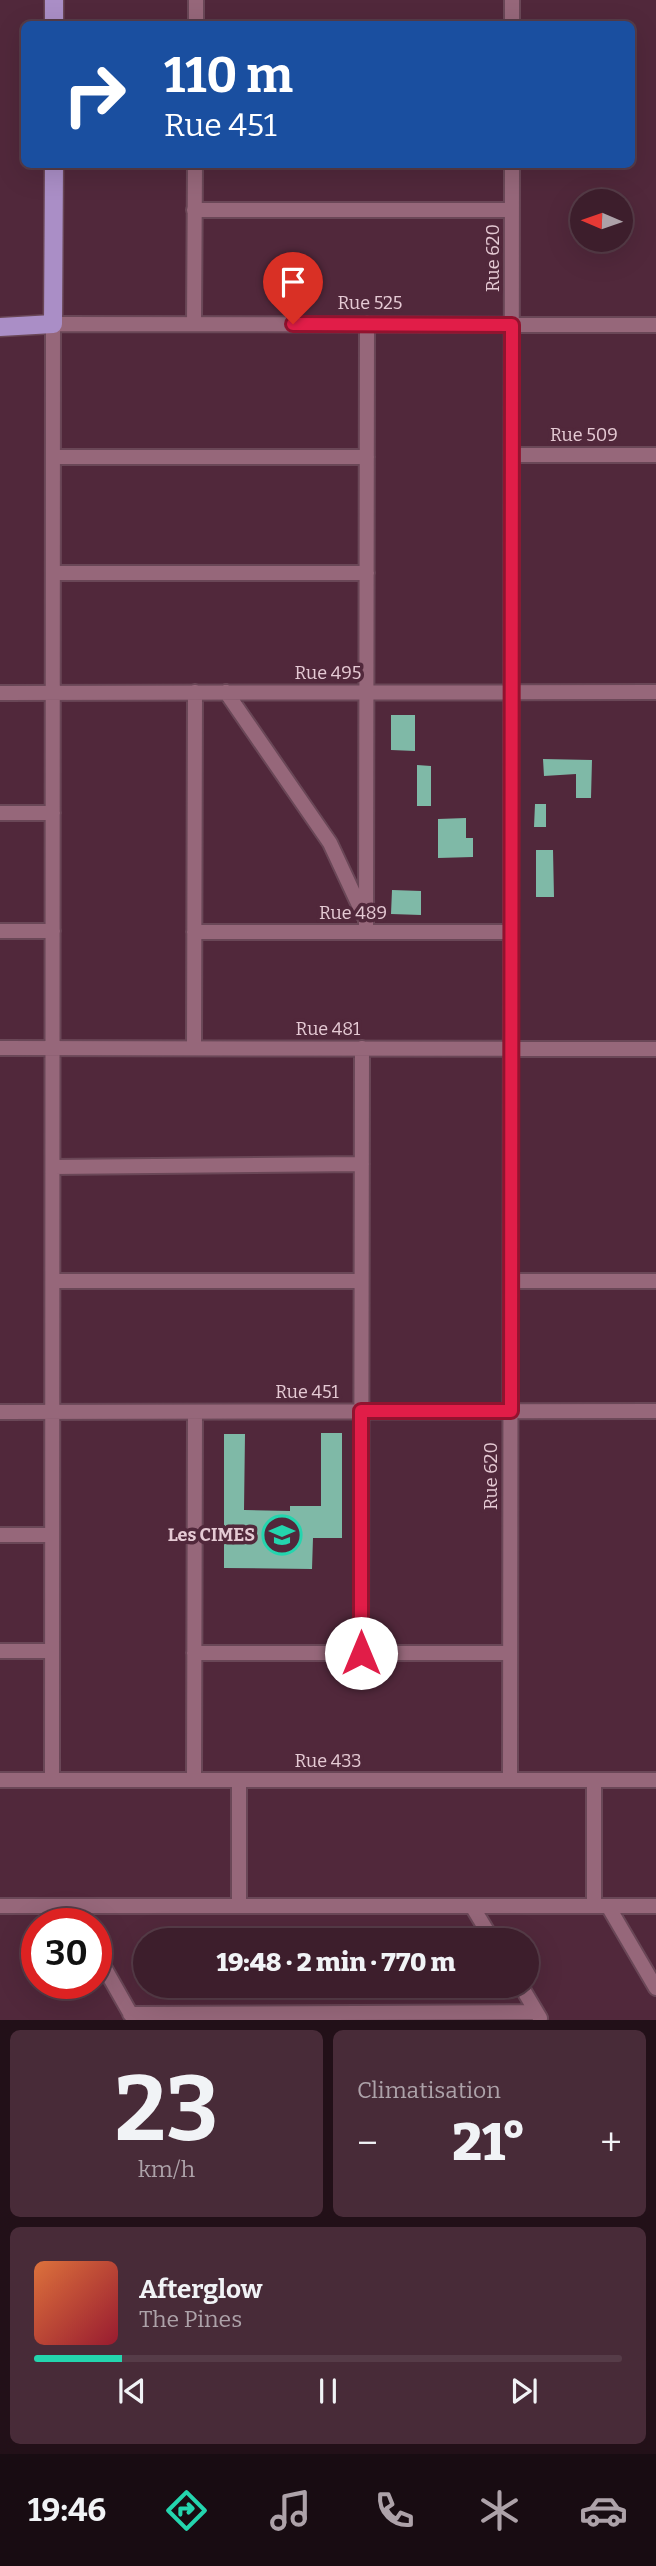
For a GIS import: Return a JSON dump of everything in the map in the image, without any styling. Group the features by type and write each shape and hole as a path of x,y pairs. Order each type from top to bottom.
{"main road":[{"path":"54,0 54,21"},
{"path":"53,324 54,168"},
{"name":"Rue 525","path":"0,327 53,324"}],"street":[{"path":"196,0 196,21"},
{"path":"512,0 512,21"},
{"path":"194,324 195,168"},
{"name":"Rue 620","path":"510,1780 512,168"},
{"path":"194,210 512,210"},
{"path":"52,1780 53,324"},
{"name":"Rue 525","path":"53,324 656,325"},
{"path":"367,324 367,926"},
{"name":"Rue 509","path":"512,455 656,455"},
{"path":"53,457 367,457"},
{"path":"53,573 367,573"},
{"path":"194,1048 195,692"},
{"path":"226,692 330,843 367,926"},
{"name":"Rue 495","path":"0,693 656,692"},
{"path":"0,813 53,813"},
{"name":"Rue 489","path":"194,932 367,926 511,932"},
{"path":"0,931 53,931"},
{"name":"Rue 481","path":"0,1048 656,1049"},
{"path":"361,1653 362,1048"},
{"path":"52,1167 362,1164"},
{"path":"52,1281 362,1281"},
{"path":"511,1281 656,1281"},
{"name":"Rue 451","path":"0,1412 656,1411"},
{"path":"194,1780 195,1412"},
{"path":"0,1535 52,1535"},
{"path":"0,1651 52,1651"},
{"path":"194,1653 510,1653"},
{"name":"Rue 433","path":"0,1780 656,1780"},
{"path":"239,1780 239,1906"},
{"path":"594,1780 601,1906 656,1988"},
{"path":"0,1906 656,1906"},
{"path":"472,1906 485,1928"},
{"path":"112,1981 132,2017 538,2016 528,1998"}],"building":[{"path":"391,715 415,715 415,751 391,750"},
{"path":"543,759 592,760 591,798 576,798 576,774 544,776"},
{"path":"417,765 431,766 431,806 417,806"},
{"path":"535,804 546,804 546,827 534,827"},
{"path":"466,818 466,838 473,838 473,857 438,858 438,819"},
{"path":"536,850 553,850 554,897 536,897"},
{"path":"392,890 421,891 421,915 391,914"},
{"path":"321,1433 342,1433 342,1538 313,1538 312,1569 224,1568 224,1434 245,1434 244,1510 290,1511 290,1506 321,1506"}],"place":[{"name":"Les CIMES","path":"282,1535"}],"route":[{"path":"293,324 512,325 511,1411 361,1411 361,1653"}]}
